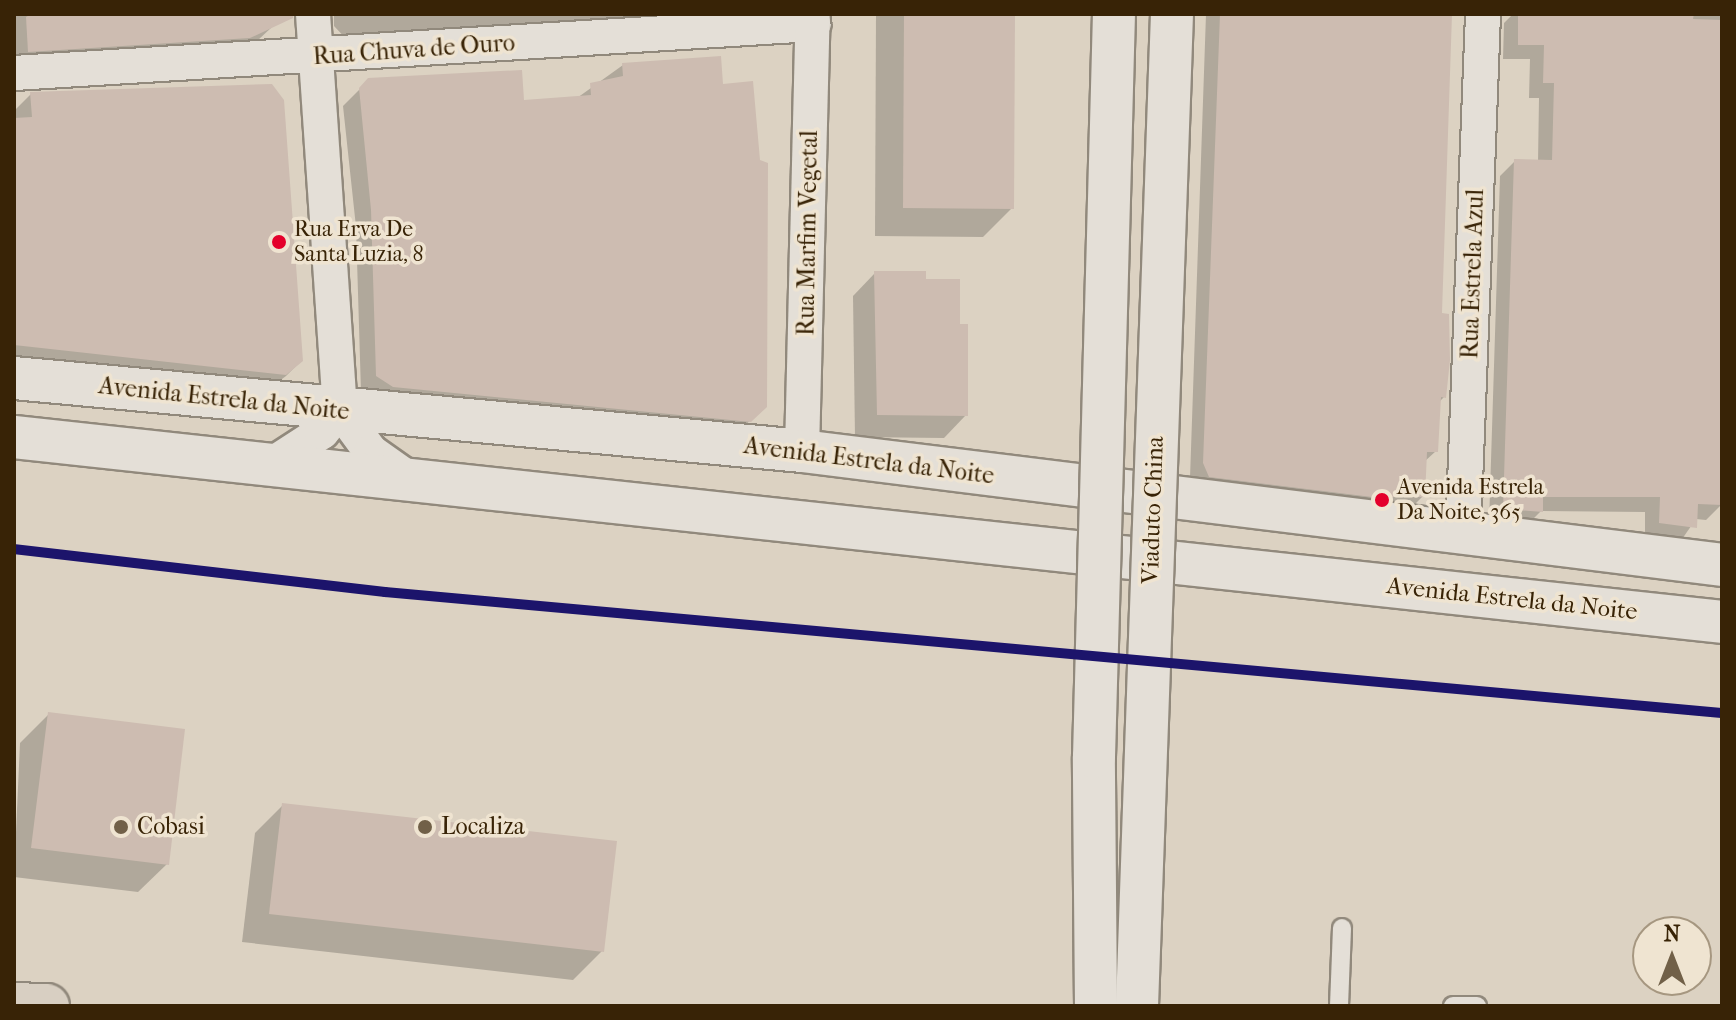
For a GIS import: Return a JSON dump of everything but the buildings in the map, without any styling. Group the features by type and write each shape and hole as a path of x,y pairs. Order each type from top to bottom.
{"main road":[{"path":"14,1005 47,1006"}],"street":[{"path":"313,14 340,410 371,452 405,476"},
{"path":"1096,1006 1094,757 1114,14"},
{"name":"Viaduto China","path":"1137,1006 1172,14"},
{"name":"Rua Estrela Azul","path":"1463,535 1483,14"},
{"name":"Rua Chuva de Ouro","path":"14,73 317,56 813,19"},
{"name":"Rua Marfim Vegetal","path":"802,451 813,19"},
{"name":"Avenida Estrela da Noite","path":"14,378 802,451 1722,565"},
{"path":"274,463 314,439 340,410"},
{"name":"Avenida Estrela da Noite","path":"14,437 405,476 1722,622"}],"lane":[{"path":"1339,1006 1342,928"},
{"path":"1453,1006 1477,1006"}],"transit line":[{"path":"14,549 385,592 1722,713"}],"place":[{"name":"Rua Erva De Santa Luzia, 8","path":"279,242"},
{"name":"Avenida Estrela Da Noite, 365","path":"1382,500"},
{"name":"Cobasi","path":"121,827"},
{"name":"Localiza","path":"425,827"}]}
